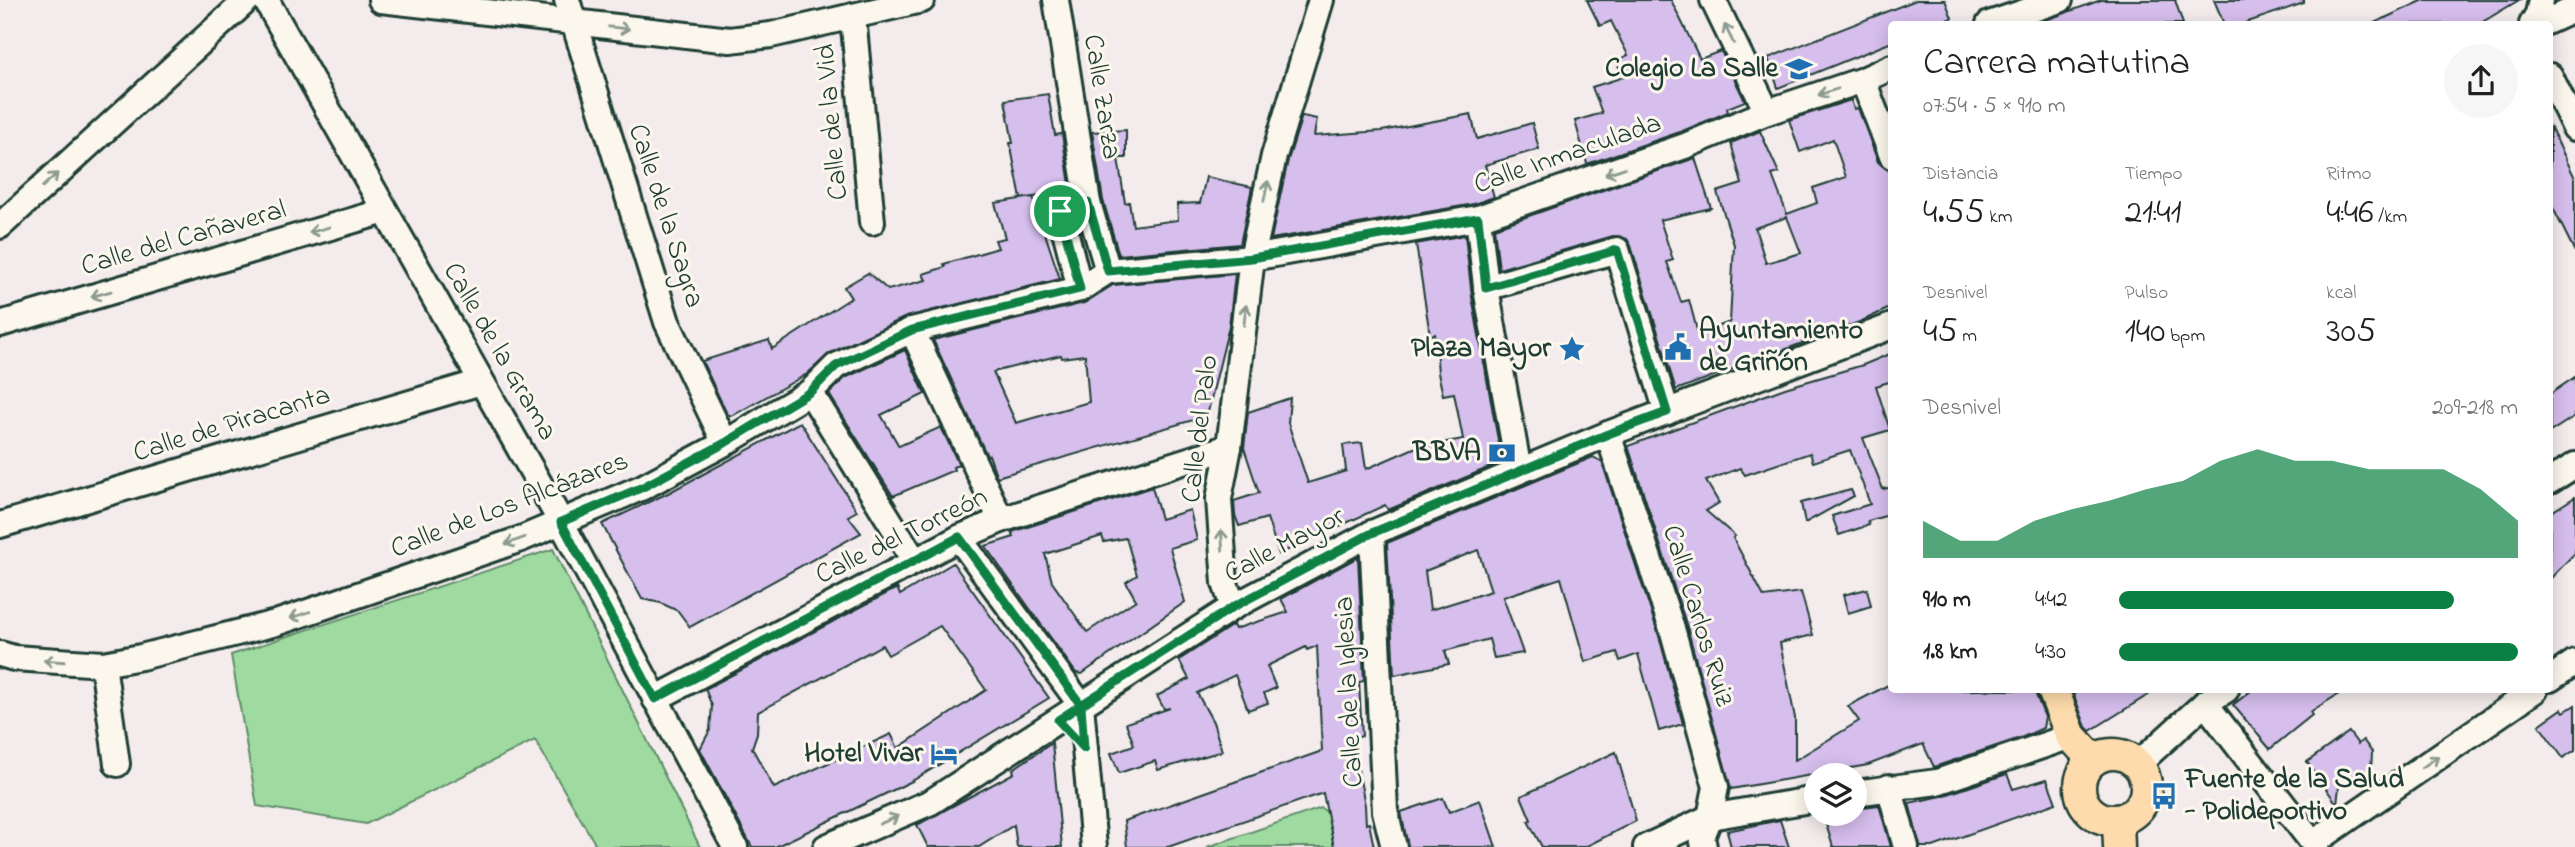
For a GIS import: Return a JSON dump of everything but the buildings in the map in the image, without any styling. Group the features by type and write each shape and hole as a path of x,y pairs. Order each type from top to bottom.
{"main road":[{"path":"2054,693 2071,736 2093,760"},
{"path":"2116,753 2138,764 2147,783 2143,803 2118,833 2088,809 2082,800 2081,778 2085,768 2093,760 2104,755 2116,753"}],"street":[{"path":"0,226 247,0"},
{"name":"Calle de la Grama","path":"266,0 561,522 735,847"},
{"path":"381,0 570,11 730,40 772,35 922,0"},
{"name":"Calle Zarza","path":"1056,0 1088,203 1108,271"},
{"name":"Calle del Palo","path":"1233,607 1225,583 1219,499 1229,447 1252,258 1274,156 1321,0"},
{"path":"1713,0 1767,112"},
{"path":"1998,21 2060,0"},
{"path":"2534,21 2541,0"},
{"path":"2549,21 2575,9"},
{"name":"Calle de la Sagra","path":"570,11 667,322 725,443"},
{"name":"Calle de la Vid","path":"853,16 872,222"},
{"name":"Calle Inmaculada","path":"1252,258 1478,218 1685,146 1767,112 1863,80 1888,69"},
{"path":"1863,80 1888,146"},
{"path":"2553,82 2575,128"},
{"path":"1080,289 1060,211 1088,203"},
{"name":"Calle del Cañaveral","path":"0,324 384,211"},
{"path":"1478,218 1486,288 1525,469"},
{"path":"1486,288 1617,250 1669,411 1888,328"},
{"name":"Calle de Los Alcázares","path":"0,654 14,658 103,664 276,623 521,539 643,487 725,443 810,392 836,366 912,330 1080,289 1108,271 1252,258"},
{"path":"912,330 1001,520"},
{"name":"Calle de Piracanta","path":"0,525 481,382"},
{"path":"810,392 914,559"},
{"name":"Calle Mayor","path":"826,847 931,802 1233,607 1372,533 1669,411"},
{"name":"Calle Carlos Ruiz","path":"1608,434 1673,632 1716,787 1710,817 1702,837 1704,847"},
{"name":"Calle del Torreón","path":"655,699 959,537 1001,520 1229,447"},
{"path":"2553,479 2575,465"},
{"name":"Calle de la Iglesia","path":"1372,533 1385,811 1394,847"},
{"path":"959,537 1081,705 1094,847"},
{"path":"2553,677 2575,662"},
{"path":"103,664 117,764"},
{"path":"2138,764 2205,703 2221,693"},
{"path":"2205,703 2315,845 2531,693"},
{"path":"1058,720 1084,748"},
{"path":"1867,791 1937,782 2071,736"},
{"path":"1889,787 1906,847"},
{"path":"1646,847 1710,817 1804,801"}],"green space":[{"path":"553,549 700,847 597,847 535,740 366,824 257,806 231,655"},
{"path":"1321,808 1327,812 1335,847 1207,847"}],"place":[{"name":"Colegio La Salle","path":"1799,69"},
{"name":"Ayuntamiento de Griñón","path":"1678,347"},
{"name":"Plaza Mayor","path":"1572,349"},
{"name":"BBVA","path":"1502,453"},
{"name":"Hotel Vivar","path":"944,754"},
{"name":"Fuente de la Salud - Polideportivo","path":"2164,796"}],"route":[{"path":"1060,211 1080,289 912,330 836,366 810,392 725,443 643,487 561,522 655,699 959,537 1081,705 1058,720 1084,748 1081,705 1233,607 1372,533 1667,412 1617,250 1486,288 1478,218 1252,258 1108,271 1088,203 1060,211"}]}
